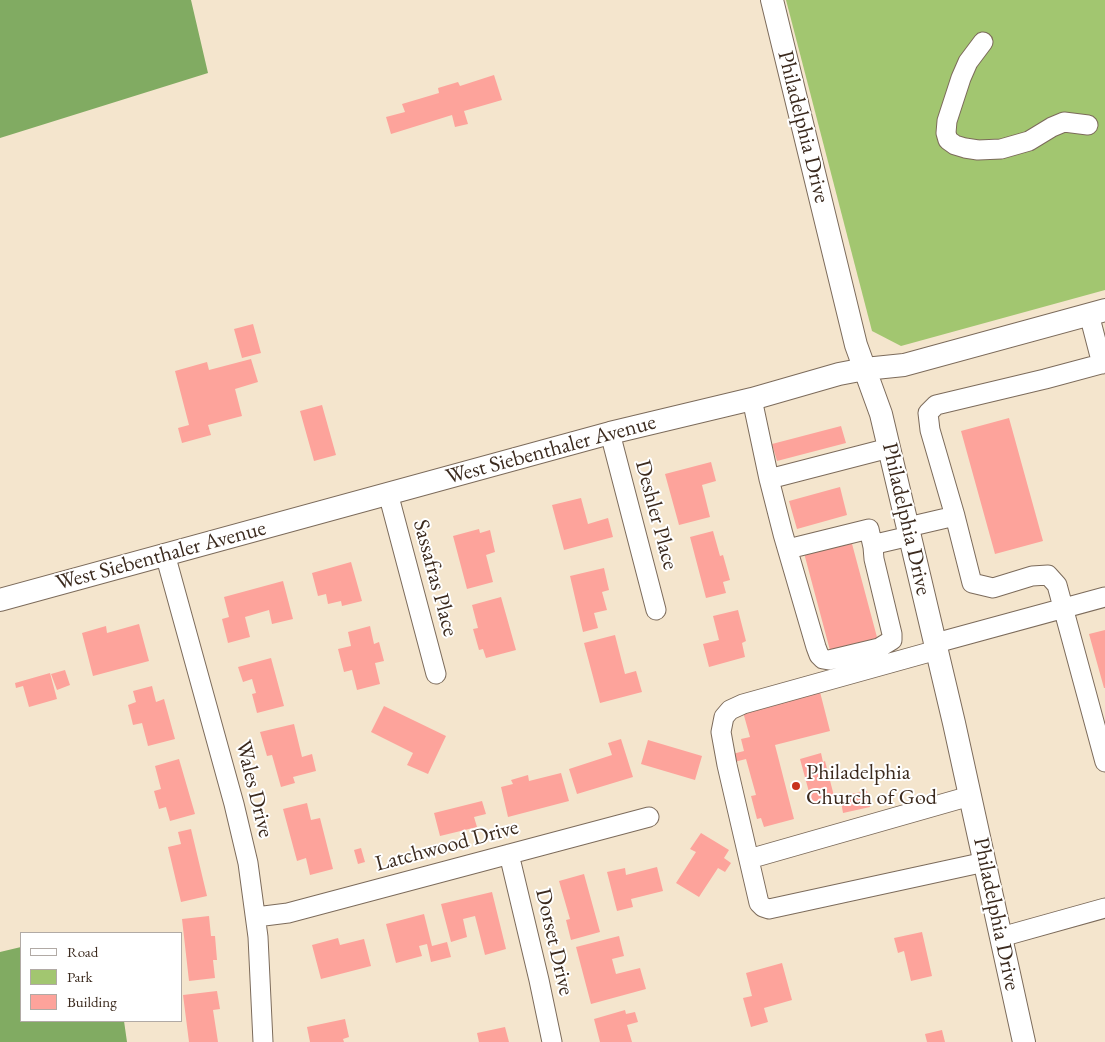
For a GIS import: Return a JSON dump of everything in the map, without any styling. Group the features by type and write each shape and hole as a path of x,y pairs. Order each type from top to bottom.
{"main road":[{"name":"Philadelphia Drive","path":"772,0 856,345 881,414 936,646 1024,1042"},
{"name":"West Siebenthaler Avenue","path":"0,600 610,433 752,398 839,374 864,369 904,365 1097,312"}],"street":[{"path":"983,42 968,62 961,78 947,121 946,133 948,140 955,145 965,148 978,150 1001,149 1029,141 1064,122 1088,125"},
{"path":"1097,312 1104,364 936,405 928,413 930,430 972,583 993,588 1032,576 1048,576 1057,585 1105,762"},
{"path":"752,398 769,479 788,549 819,655 823,659 829,660 879,648 892,640 869,529 788,549"},
{"name":"Deshler Place","path":"610,433 656,610"},
{"path":"769,479 889,448"},
{"name":"Sassafras Place","path":"388,493 436,674"},
{"path":"873,547 909,531 955,516"},
{"name":"Wales Drive","path":"165,554 234,804 248,863 256,917 263,1042"},
{"path":"985,862 769,909 763,907 759,903 727,765 721,732 724,717 730,710 743,704 1105,597"},
{"path":"749,859 970,796"},
{"name":"Latchwood Drive","path":"256,917 288,913 649,817"},
{"name":"Dorset Drive","path":"509,854 552,1042"},
{"path":"1001,937 1105,908"}],"green space":[{"path":"0,0 191,0 208,73 0,138"},
{"path":"786,0 1105,0 1105,290 901,346 872,331"},
{"path":"20,947 20,1022 124,1022 127,1042 0,1042 0,952"}],"building":[{"path":"494,75 502,100 464,111 468,124 455,127 452,115 391,134 386,117 405,112 402,104 439,93 438,88 458,82 460,86"},
{"path":"253,324 261,353 242,358 234,329"},
{"path":"251,359 258,382 235,389 242,416 208,425 211,435 182,443 178,428 189,425 175,371 207,362 209,370"},
{"path":"322,405 336,455 314,461 300,411"},
{"path":"1009,418 1043,541 995,554 961,431"},
{"path":"841,426 846,443 777,461 772,444"},
{"path":"711,462 716,481 702,485 710,517 679,525 665,474"},
{"path":"840,487 847,515 797,529 789,501"},
{"path":"581,498 588,524 608,518 613,537 564,550 552,505"},
{"path":"479,529 480,533 490,530 495,552 486,555 493,582 467,589 453,536"},
{"path":"713,531 720,556 723,555 730,580 723,582 726,593 706,598 690,537"},
{"path":"851,540 878,641 831,654 804,553"},
{"path":"351,562 362,601 342,606 341,601 328,604 326,594 318,596 312,573"},
{"path":"604,568 609,590 602,592 607,610 594,613 598,628 583,632 570,576"},
{"path":"283,581 293,619 272,624 269,610 245,617 250,637 228,643 222,619 229,617 224,597"},
{"path":"501,597 516,650 486,658 483,649 479,650 473,629 478,628 472,605"},
{"path":"738,610 746,641 742,643 745,657 709,667 703,644 719,640 713,616"},
{"path":"139,624 149,661 93,676 82,633 106,626 107,633"},
{"path":"370,626 374,644 379,642 384,661 375,663 380,684 357,690 352,670 344,672 338,649 351,646 348,632"},
{"path":"1105,630 1105,688 1104,688 1089,634"},
{"path":"615,635 625,674 636,671 642,692 600,703 584,643"},
{"path":"271,658 284,706 257,713 252,694 256,693 252,679 243,682 238,667"},
{"path":"65,670 70,685 57,690 51,674"},
{"path":"50,673 57,699 29,707 23,686 16,688 15,683"},
{"path":"152,686 156,702 164,699 175,739 148,746 142,723 133,725 128,705 136,702 133,691"},
{"path":"820,692 830,731 775,745 794,819 764,827 761,818 757,819 751,796 756,795 746,759 719,766 717,758 744,751 741,739 750,737 743,712"},
{"path":"384,706 446,736 428,774 407,765 413,753 371,732"},
{"path":"294,724 302,757 312,754 316,771 293,777 295,783 281,787 272,755 267,756 260,732"},
{"path":"621,739 633,777 577,794 569,769 612,755 608,743"},
{"path":"648,740 702,756 695,780 641,764"},
{"path":"821,753 823,762 825,761 834,796 812,803 800,759"},
{"path":"179,759 195,814 170,821 166,807 159,809 154,791 161,789 155,766"},
{"path":"561,773 569,801 508,817 501,787 513,784 511,780 528,775 529,781"},
{"path":"867,791 870,807 843,813 840,796"},
{"path":"482,801 486,814 474,817 477,827 440,836 434,813"},
{"path":"307,803 311,820 320,818 333,869 310,875 306,858 297,861 283,809"},
{"path":"191,829 207,896 181,902 168,847 181,844 178,832"},
{"path":"701,833 729,850 724,858 731,863 725,872 718,868 699,897 676,883 696,852 690,849"},
{"path":"361,848 365,862 358,864 354,850"},
{"path":"657,867 663,891 631,899 633,907 617,911 607,872 625,868 626,875"},
{"path":"584,874 600,932 571,940 566,920 570,919 559,881"},
{"path":"492,892 506,949 485,955 475,916 463,919 467,937 451,942 441,904"},
{"path":"424,914 432,946 447,942 451,957 431,962 427,944 419,946 422,956 396,963 386,924"},
{"path":"209,916 211,936 215,936 217,960 213,960 215,978 189,981 182,919"},
{"path":"922,932 932,976 911,981 904,951 898,953 894,938"},
{"path":"619,936 624,956 612,959 616,974 640,968 646,989 591,1004 576,947"},
{"path":"338,938 340,945 364,939 371,966 321,979 312,945"},
{"path":"782,963 792,1000 764,1008 768,1022 751,1027 743,998 752,996 746,973"},
{"path":"217,991 220,1009 213,1010 218,1042 189,1042 183,995"},
{"path":"625,1010 626,1014 635,1012 638,1022 627,1025 632,1042 600,1042 594,1019"},
{"path":"345,1019 349,1037 343,1039 344,1042 310,1042 307,1027"},
{"path":"505,1027 509,1042 479,1042 477,1033"},
{"path":"942,1030 945,1042 927,1042 925,1034"}],"place":[{"name":"Philadelphia Church of God","path":"796,786"}]}
